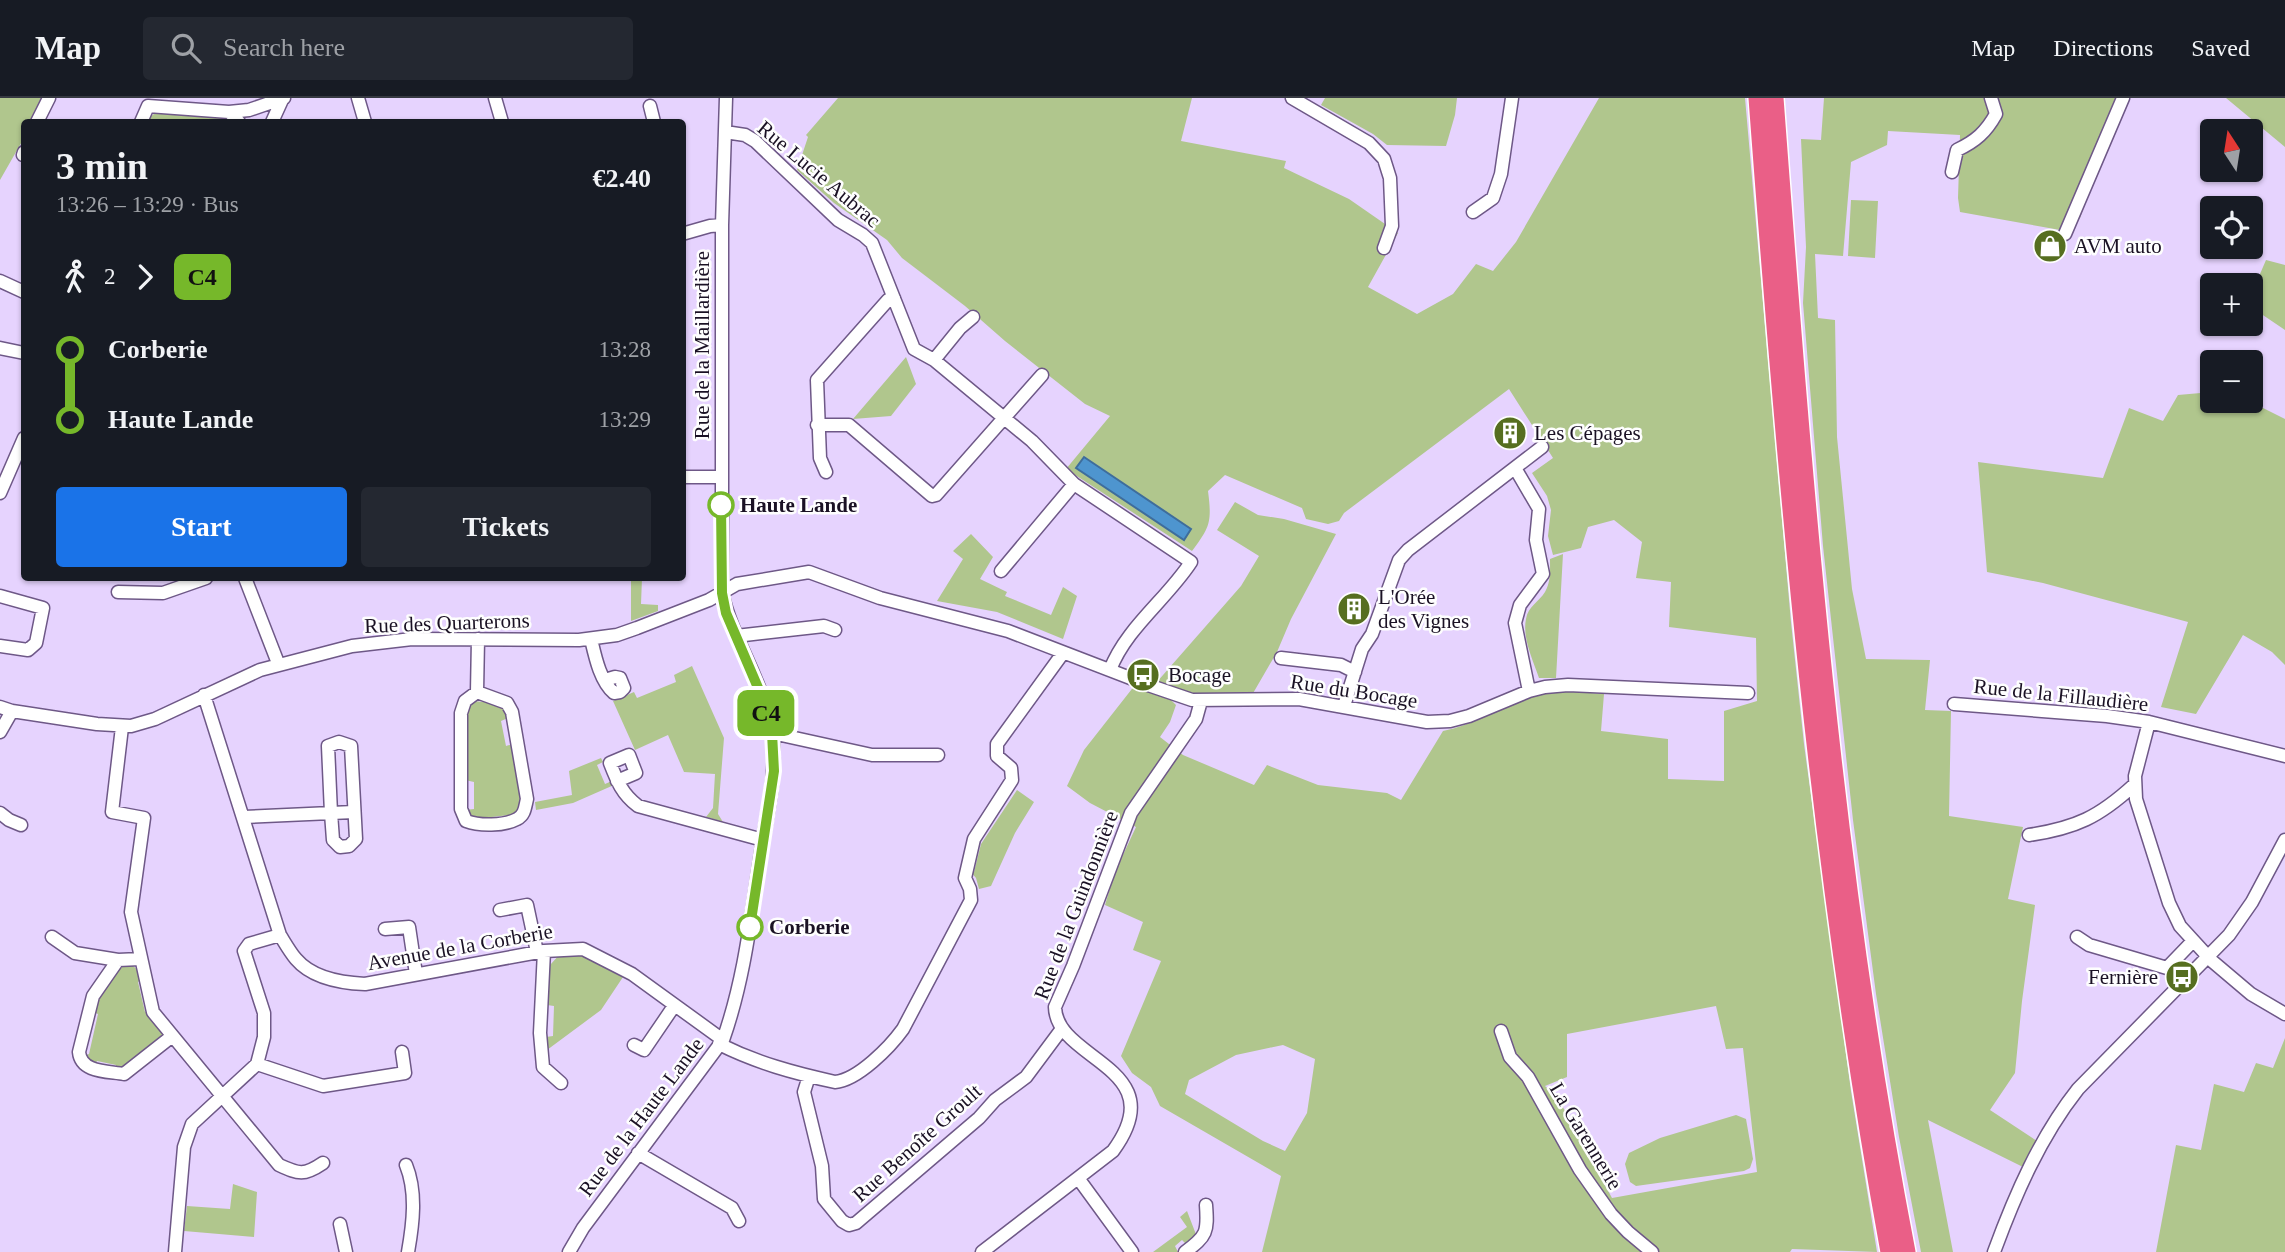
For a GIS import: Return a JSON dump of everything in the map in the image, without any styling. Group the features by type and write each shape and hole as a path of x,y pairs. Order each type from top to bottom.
{"highway":[{"path":"1758,98 1796,559 1819,777 1854,1042 1890,1252"},
{"path":"1774,98 1823,676 1876,1082 1906,1252"},
{"path":"1798,401 1808,439 1841,775 1889,1118 1913,1252"}],"street":[{"path":"38,119 49,98"},
{"path":"358,98 364,119"},
{"path":"495,98 501,119"},
{"path":"1292,98 1369,143 1384,159 1390,178 1392,226 1384,248"},
{"path":"1473,212 1493,198 1501,173 1512,98"},
{"path":"1952,172 1957,150 1973,143 1984,133 1996,114 1991,98"},
{"path":"2066,234 2123,98"},
{"path":"142,119 149,102 229,112 247,111 283,99"},
{"path":"273,119 283,99"},
{"name":"Rue de la Maillardière","path":"722,593 722,225 725,132 729,99"},
{"path":"650,106 653,119"},
{"path":"229,112 236,119"},
{"name":"Rue Lucie Aubrac","path":"725,132 745,135 755,141 838,220 872,243 914,349 934,360 1042,449 1074,484 1191,562 1136,629 1114,659 1110,670"},
{"path":"686,233 722,225"},
{"path":"0,281 21,291"},
{"path":"826,472 820,458 817,380 888,300 894,298"},
{"path":"934,360 974,317"},
{"path":"3,349 21,352"},
{"path":"3,349 21,359"},
{"path":"817,425 849,425 932,496 936,495 1042,375"},
{"path":"1344,706 1362,649 1371,634 1399,560 1408,550 1542,447"},
{"path":"0,493 20,460"},
{"path":"1515,468 1523,478 1540,514 1536,540 1543,574 1520,605 1515,624 1529,691"},
{"path":"686,477 721,477"},
{"path":"1000,572 1074,484"},
{"name":"Rue du Bocage","path":"722,593 746,582 796,572 814,573 880,598 1008,631 1185,698 1201,701 1299,699 1427,722 1450,721 1469,716 1545,687 1568,685 1748,693"},
{"path":"118,592 163,593 197,581"},
{"path":"246,581 278,663"},
{"name":"Rue de la Haute Lande","path":"569,1252 583,1227 721,1042 737,990 755,897 774,771 772,733 759,690 726,613 722,593"},
{"name":"Rue des Quarterons","path":"6,709 122,727 155,719 278,663 327,651 380,642 591,639 637,628 722,593"},
{"path":"0,596 43,608 36,643 28,650 0,646"},
{"path":"736,636 824,626 835,629"},
{"path":"477,692 478,639"},
{"path":"591,639 605,680"},
{"name":"Avenue de la Corberie","path":"204,695 280,935 298,961 324,977 340,982 365,984 541,951 583,949 632,974 721,1042 747,1058 835,1082 845,1081 892,1044 903,1029 971,900 965,878 974,839 1012,780 1012,768 997,756 997,744 1063,653"},
{"path":"1281,658 1341,665 1355,672"},
{"path":"477,692 507,704 512,712 527,799 524,812 517,819 479,826 466,821 461,809 461,713 465,701 477,692"},
{"name":"Rue de la Guindonnière","path":"982,1252 1113,1151 1128,1126 1130,1102 1120,1079 1061,1030 1055,1007 1131,813 1196,719 1201,701"},
{"name":"Rue de la Fillaudière","path":"1955,704 2149,722 2285,756"},
{"path":"0,732 6,709"},
{"path":"2149,722 2134,785 2136,799 2169,902 2180,926 2209,957 2251,993 2285,1014"},
{"path":"122,727 112,812 145,818 131,906 132,926 153,1012 279,1165 295,1172 309,1173 323,1163"},
{"path":"772,733 872,755 938,755"},
{"path":"339,742 351,746 356,839 349,846 340,847 332,840 331,813 328,746 339,742"},
{"path":"617,781 624,796 638,806 763,840"},
{"path":"2029,835 2057,831 2090,819 2115,803 2134,785"},
{"path":"244,817 354,812"},
{"path":"0,813 21,825"},
{"path":"1994,1252 2026,1176 2061,1111 2078,1089 2209,957 2245,912 2285,840"},
{"path":"500,910 527,905 541,951 540,1032 543,1067 561,1083"},
{"path":"385,929 409,927 416,974"},
{"path":"175,1252 184,1147 192,1124 257,1064 264,1037 264,1013 244,951 249,944 280,935"},
{"path":"52,937 75,953 118,961 140,959"},
{"path":"2077,937 2089,945 2167,968 2193,941"},
{"path":"118,961 92,999 79,1052 80,1061 86,1067 124,1074 171,1037"},
{"path":"634,1045 644,1050 674,1006"},
{"name":"Rue Benoîte Groult","path":"809,1076 804,1092 822,1166 824,1199 842,1221 856,1223 979,1118 995,1100 1026,1077 1061,1030"},
{"name":"La Garennerie","path":"1501,1031 1510,1057 1528,1077 1580,1170 1611,1214 1652,1252"},
{"path":"257,1064 323,1086 405,1073 402,1052"},
{"path":"638,1153 732,1208 739,1221"},
{"path":"406,1165 412,1181 412,1229 408,1252"},
{"path":"1078,1178 1132,1252"},
{"path":"1185,1252 1204,1238 1208,1224 1206,1205"},
{"path":"340,1224 346,1252"}],"green space":[{"path":"0,98 45,98 34,119 21,119 21,143 0,180"},
{"path":"838,98 1192,98 1181,141 1286,161 1284,168 1349,199 1398,233 1368,287 1417,314 1453,294 1476,264 1493,271 1516,242 1599,98 1745,98 1804,744 1851,1091 1877,1252 1792,1249 1790,1252 1262,1252 1281,1176 1160,1106 1151,1087 1132,1073 1121,1056 1161,961 1133,950 1143,922 1105,905 1115,872 1136,827 1090,803 1067,786 1084,750 1135,685 1166,695 1176,705 1170,722 1160,737 1183,755 1254,785 1267,765 1318,785 1387,793 1401,800 1443,731 1470,723 1524,699 1563,691 1604,694 1601,731 1668,739 1668,779 1724,781 1724,711 1757,701 1756,638 1669,627 1671,582 1636,578 1642,542 1614,520 1588,527 1581,548 1553,555 1548,536 1551,510 1547,496 1532,473 1553,458 1509,389 1344,513 1339,521 1328,524 1306,519 1302,508 1225,475 1208,491 1208,524 1192,551 1066,469 1110,416 1085,404 902,258 887,240 834,203 797,170 808,137 806,135","holes":["1716,1006 1726,1049 1743,1048 1757,1172 1612,1198 1558,1098 1545,1086 1567,1077 1567,1034","1283,1045 1315,1059 1307,1113 1285,1151 1263,1141 1185,1094 1189,1080 1236,1055"]},
{"path":"1325,98 1457,98 1446,146 1387,145 1373,134 1321,105"},
{"path":"1824,98 2123,98 2080,218 2060,230 1960,212 1960,135 1888,131 1887,145 1851,162 1843,256 1815,254 1818,318 1835,320 1837,437 1852,589 1866,659 1930,660 1925,710 1951,711 1949,816 2023,827 2008,899 2035,905 2015,1073 1990,1110 2037,1141 2023,1167 1928,1120 1953,1252 1921,1252 1876,994 1853,820 1823,546 1803,303 1806,247 1801,139 1821,140"},
{"path":"2226,98 2285,98 2285,147 2263,129 2263,119 2251,119"},
{"path":"170,111 175,115 216,117 222,113 231,119 147,119 154,114"},
{"path":"1851,200 1878,201 1875,258 1848,256"},
{"path":"2266,260 2285,265 2285,330 2263,315 2263,273 2260,273"},
{"path":"906,357 916,384 891,416 853,419"},
{"path":"2200,393 2200,413 2263,413 2263,408 2285,419 2285,665 2272,652 2243,635 2196,714 2161,707 2188,622 2043,583 1987,572 1978,462 2103,478 2129,408 2163,421 2178,395"},
{"path":"1235,502 1258,515 1284,519 1336,534 1291,619 1277,652 1252,695 1197,696 1156,683 1241,586 1259,556 1217,530"},
{"path":"971,534 993,557 980,579 1007,592 1005,596 1051,615 1063,587 1077,596 1063,639 997,612 937,601 963,559 953,551"},
{"path":"1563,554 1556,678 1539,678 1527,641 1526,619 1547,588 1550,559"},
{"path":"631,581 642,581 641,604 658,605 658,611 631,621"},
{"path":"692,666 724,738 718,814 723,822 706,817 713,808 715,774 684,772 668,735 635,750 613,701 634,692 637,698 676,682 674,675"},
{"path":"474,701 501,704 508,718 501,721 506,746 513,744 522,803 516,813 511,815 473,819 465,810 474,809 474,782 465,780 465,709"},
{"path":"601,758 603,762 597,765 605,784 612,781 614,785 573,803 536,810 535,802 572,795 569,771"},
{"path":"1017,790 1034,802 1015,833 991,886 979,889 976,878 970,871 974,872 981,844"},
{"path":"561,953 594,960 623,977 601,1010 547,1050 546,1037 553,1036 554,1006 547,1005 550,965"},
{"path":"124,965 133,966 139,971 141,980 138,982 145,1012 148,1011 164,1034 163,1039 127,1069 116,1069 116,1065 97,1061 95,1065 84,1056 89,1054 98,1014 93,1012 96,1005 106,987"},
{"path":"2285,1038 2285,1252 2156,1252 2176,1145 2201,1150 2214,1084 2244,1092 2256,1063 2273,1068"},
{"path":"1736,1115 1746,1119 1753,1159 1750,1168 1636,1186 1630,1182 1625,1164 1629,1153 1660,1138"},
{"path":"233,1184 257,1192 254,1237 184,1231 187,1206 230,1209"},
{"path":"1187,1211 1197,1237 1187,1245 1182,1240 1175,1246 1178,1252 1153,1252 1187,1227 1180,1217"}],"water":[{"path":"1084,457 1191,529 1184,540 1076,468"}],"bus line":[{"name":"C4","path":"721,505 722,593 726,613 759,690 772,733 774,771 750,927"}],"place":[{"name":"AVM auto","path":"2050,246"},
{"name":"Les Cépages","path":"1510,433"},
{"name":"Haute Lande","path":"721,505"},
{"name":"L'Orée des Vignes","path":"1354,609"},
{"name":"Bocage","path":"1143,675"},
{"name":"Corberie","path":"750,927"},
{"name":"Fernière","path":"2182,977"}]}
